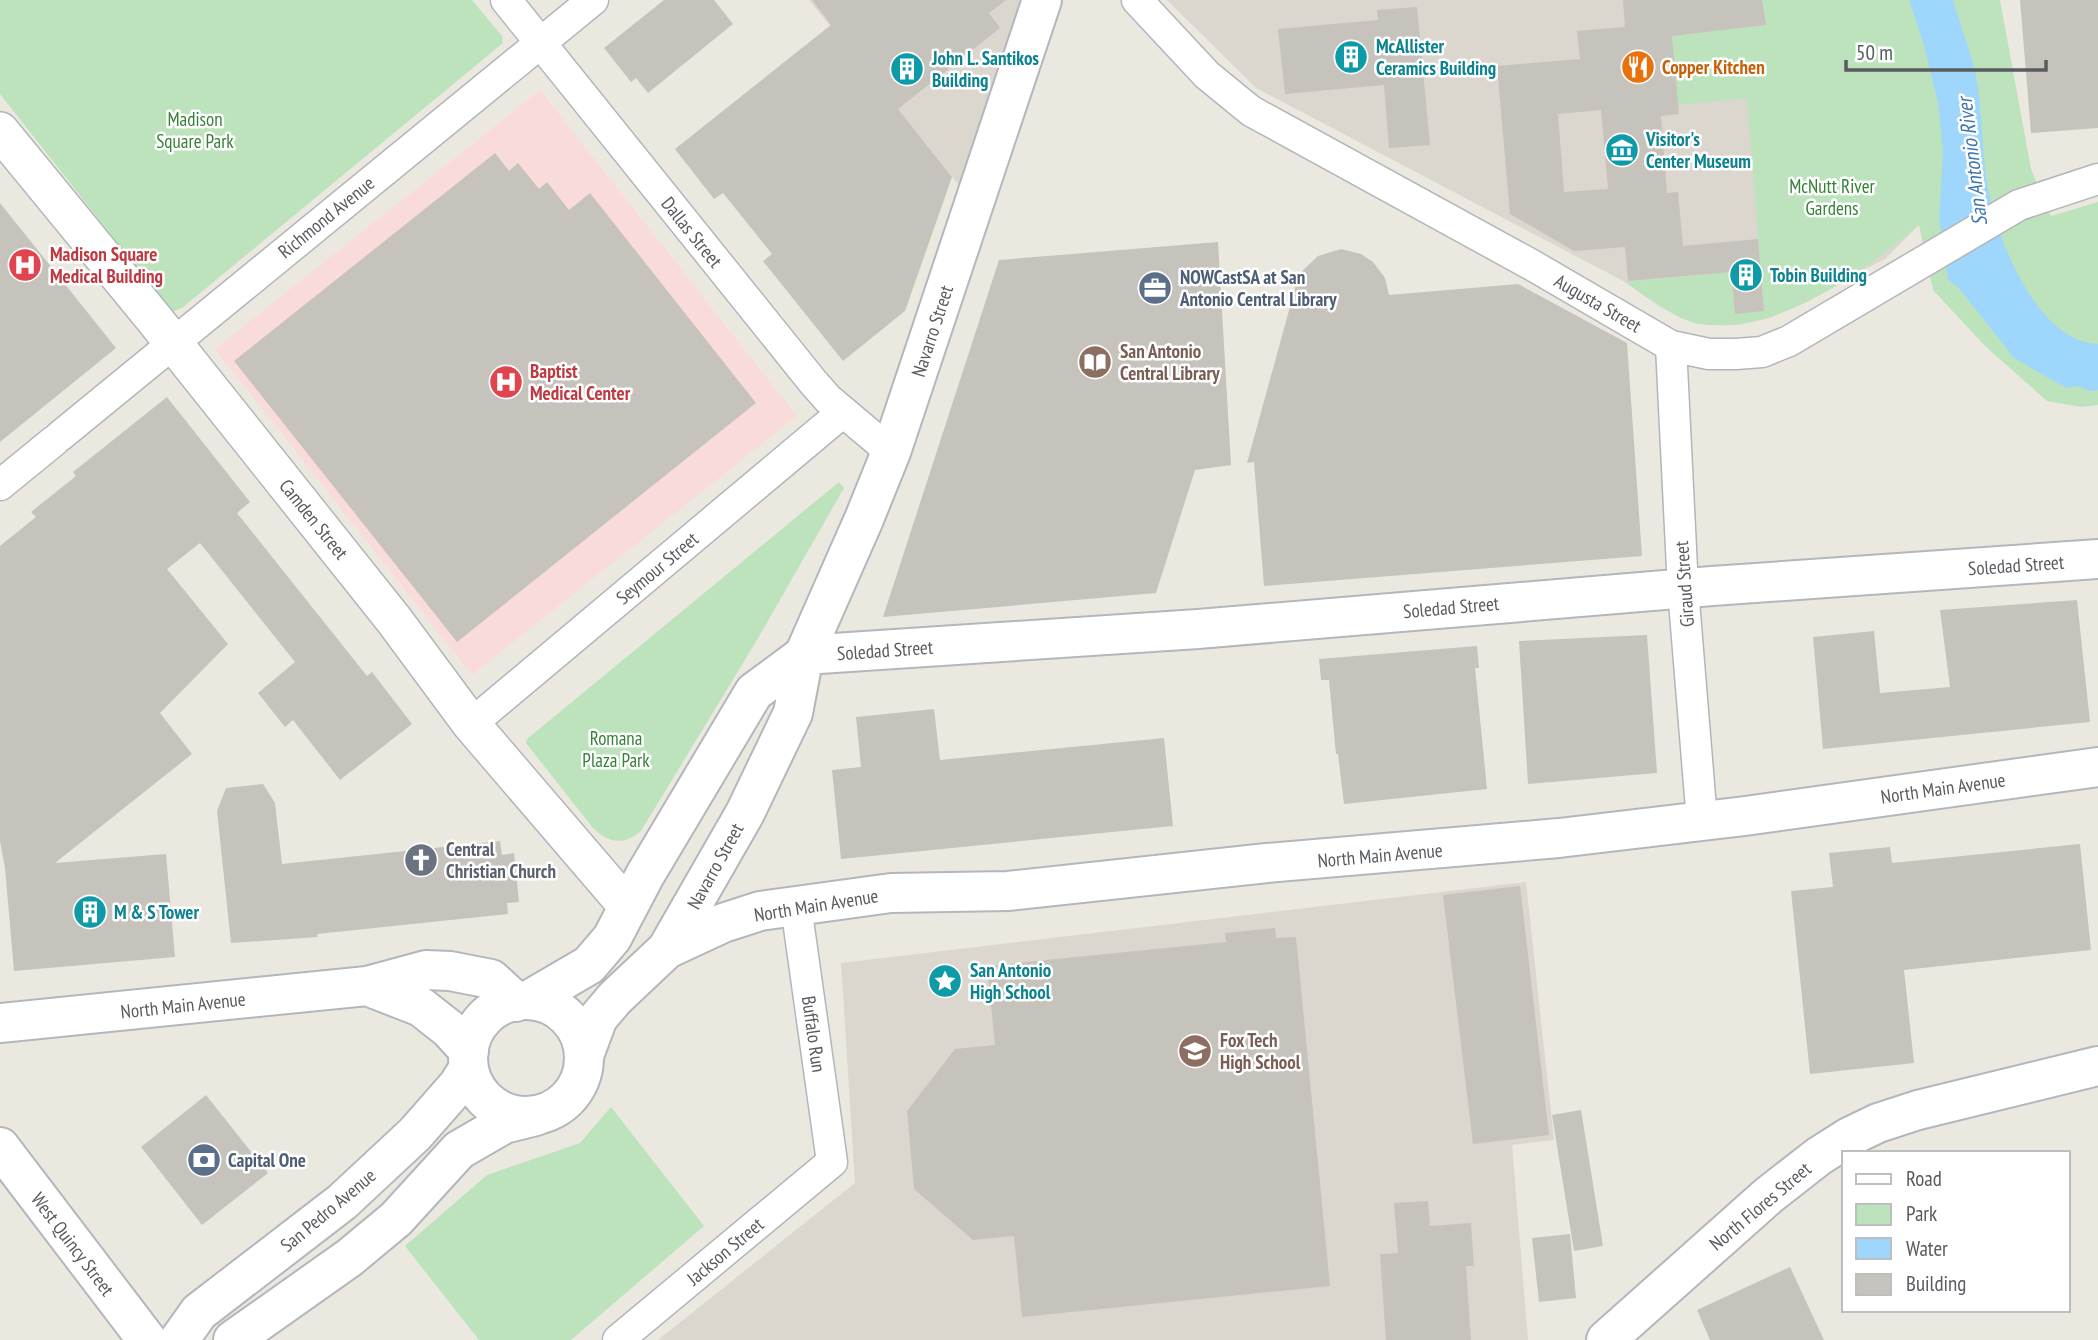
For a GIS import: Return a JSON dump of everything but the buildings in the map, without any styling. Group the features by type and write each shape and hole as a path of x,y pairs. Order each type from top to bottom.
{"main road":[{"name":"Navarro Street","path":"585,1053 598,1018 667,948 745,813 793,713 804,655 891,452 1042,0"},
{"name":"Soledad Street","path":"804,655 1205,628 2098,559"},
{"name":"Navarro Street","path":"522,1001 589,965 612,938 627,906 754,692 804,655"},
{"name":"North Main Avenue","path":"667,948 723,923 760,911 891,893 1008,891 1267,863 1559,838 2098,767"},
{"name":"North Main Avenue","path":"0,1023 367,986 426,970 450,971 491,979 522,1001"},
{"name":"North Main Avenue","path":"367,986 421,1007 449,1029 468,1060"},
{"path":"233,1340 349,1258 396,1219 459,1150 504,1124 536,1116 549,1111 570,1096 583,1069 585,1053 577,1026 548,1002 522,1001 489,1014 476,1031 468,1060 472,1083 491,1104 516,1115 536,1116"},
{"name":"San Pedro Avenue","path":"179,1340 199,1312 342,1202 415,1134 458,1085 468,1060"},
{"name":"North Flores Street","path":"1606,1340 1769,1195 1819,1156 1849,1137 1878,1123 1918,1110 2098,1066"},
{"name":"West Quincy Street","path":"0,1147 147,1340"}],"street":[{"name":"Dallas Street","path":"506,0 813,382 843,412 891,452"},
{"name":"Richmond Avenue","path":"0,485 593,0"},
{"name":"Augusta Street","path":"1137,0 1207,75 1251,111 1530,264 1671,346 1709,354 1762,352 1806,333 2019,205 2098,179"},
{"name":"Camden Street","path":"0,131 173,342 394,620 471,724 627,906"},
{"name":"Giraud Street","path":"1671,346 1683,589 1702,821"},
{"name":"Seymour Street","path":"471,724 843,412"},
{"name":"Buffalo Run","path":"796,906 832,1162"},
{"name":"Jackson Street","path":"618,1340 832,1162"}],"shaded area":[{"path":"809,0 1024,0 963,190"},
{"path":"1167,0 1868,0 1919,225 1885,259 1770,318 1738,325 1697,324 1661,307 1625,282 1256,88"},
{"name":"Baptist Medical Center","path":"540,90 797,416 472,675 215,349"},
{"name":"Fox Tech High School","path":"1526,882 1554,1140 1512,1145 1528,1340 658,1340 855,1183 841,963"}],"green space":[{"name":"Madison Square Park","path":"0,0 472,0 502,36 503,43 182,308 174,311 167,306 0,94"},
{"name":"McNutt River Gardens","path":"1762,0 2000,0 2031,169 2051,216 2098,202 2098,405 2081,407 2047,401 1985,346 1933,290 1919,225 1872,262 1817,297 1759,320 1729,325 1691,322 1661,307 1625,282 1731,272 1735,314 1764,311 1747,98 1678,105 1672,36 1766,25"},
{"name":"Romana Plaza Park","path":"839,482 844,488 757,640 641,831 622,841 599,833 526,743 527,739"},
{"path":"611,1107 704,1226 571,1340 479,1340 405,1246 487,1175 580,1143"}],"water":[{"name":"San Antonio River","path":"1909,0 1953,0 1975,71 1986,174 2000,233 2010,259 2039,307 2057,326 2076,339 2098,344 2098,390 2090,391 2078,386 2066,388 2014,358 1958,287 1948,280 1939,218 1943,152 1938,103"}],"place":[{"name":"McAllister Ceramics Building","path":"1351,57"},
{"name":"Copper Kitchen","path":"1638,67"},
{"name":"John L. Santikos Building","path":"907,69"},
{"name":"Visitor's Center Museum","path":"1622,150"},
{"name":"Madison Square Medical Building","path":"25,265"},
{"name":"Tobin Building","path":"1746,275"},
{"name":"NOWCastSA at San Antonio Central Library","path":"1155,288"},
{"name":"San Antonio Central Library","path":"1095,362"},
{"name":"Baptist Medical Center","path":"506,382"},
{"name":"Central Christian Church","path":"421,860"},
{"name":"M & S Tower","path":"90,912"},
{"name":"San Antonio High School","path":"945,981"},
{"name":"Fox Tech High School","path":"1195,1051"},
{"name":"Capital One","path":"204,1160"}]}
